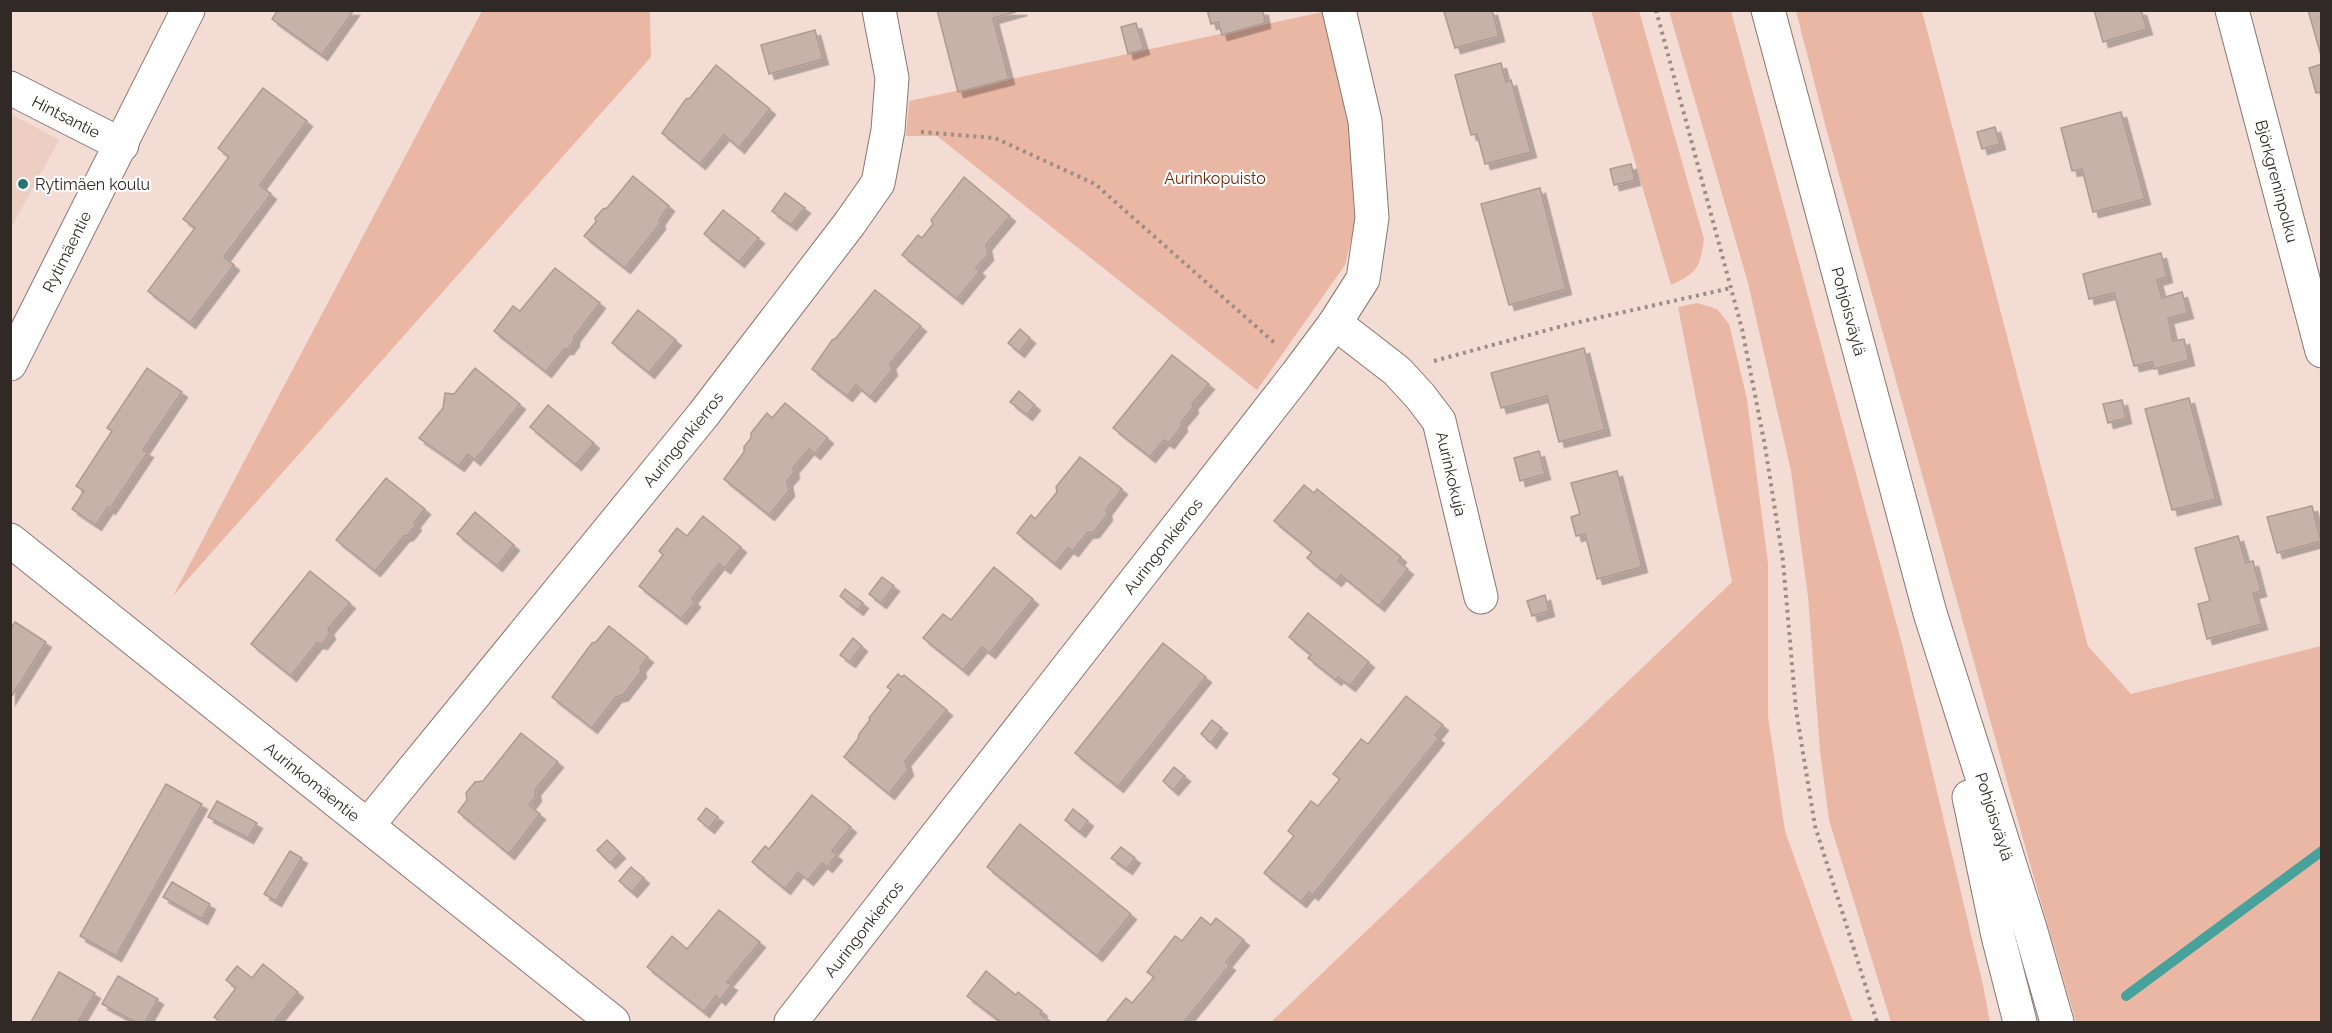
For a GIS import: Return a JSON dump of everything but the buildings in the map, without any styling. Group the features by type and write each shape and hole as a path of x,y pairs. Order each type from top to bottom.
{"street":[{"name":"Rytimäentie","path":"10,364 188,10"},
{"name":"Auringonkierros","path":"368,825 703,415 878,183 888,130 892,78 879,10"},
{"name":"Auringonkierros","path":"791,1023 1302,367 1335,323 1363,279 1372,218 1365,121 1339,10"},
{"name":"Pohjoisväylä","path":"1768,10 1930,613 2030,928 2057,1023"},
{"name":"Björkgreninpolku","path":"2232,10 2322,351"},
{"name":"Hintsantie","path":"10,88 122,145"},
{"name":"Aurinkokuja","path":"1335,323 1397,371 1439,421 1481,597"},
{"name":"Aurinkomäentie","path":"10,540 613,1023"},
{"name":"Pohjoisväylä","path":"1930,613 1998,936 2020,1023"}],"path":[{"path":"1656,10 1742,329 1765,446 1783,561 1797,710 1815,826 1877,1023"},
{"path":"888,130 995,138 1095,184 1302,367"},
{"path":"1397,371 1566,325 1731,288"}],"shaded area":[{"name":"Rytimäen koulu","path":"11,114 59,140 11,228"}],"green space":[{"path":"482,11 650,11 651,57 173,596"},
{"name":"Aurinkopuisto","path":"1327,11 1353,125 1357,216 1345,265 1257,390 937,136 906,136 909,101"},
{"path":"1591,11 1639,11 1704,239 1701,257 1696,268 1687,277 1671,285"},
{"path":"1669,11 1731,11 1902,644 1990,1022 1891,1022 1829,820 1820,751 1808,597 1791,471 1748,283"},
{"path":"1796,11 1922,11 2088,646 2131,694 2321,646 2321,1022 2076,1022 1826,128"},
{"path":"1697,303 1717,309 1729,324 1747,399 1768,564 1768,716 1785,831 1853,1022 1271,1022 1732,582 1678,307"}],"waterway":[{"path":"2126,996 2322,851"}],"place":[{"name":"Rytimäen koulu","path":"23,184"}]}
